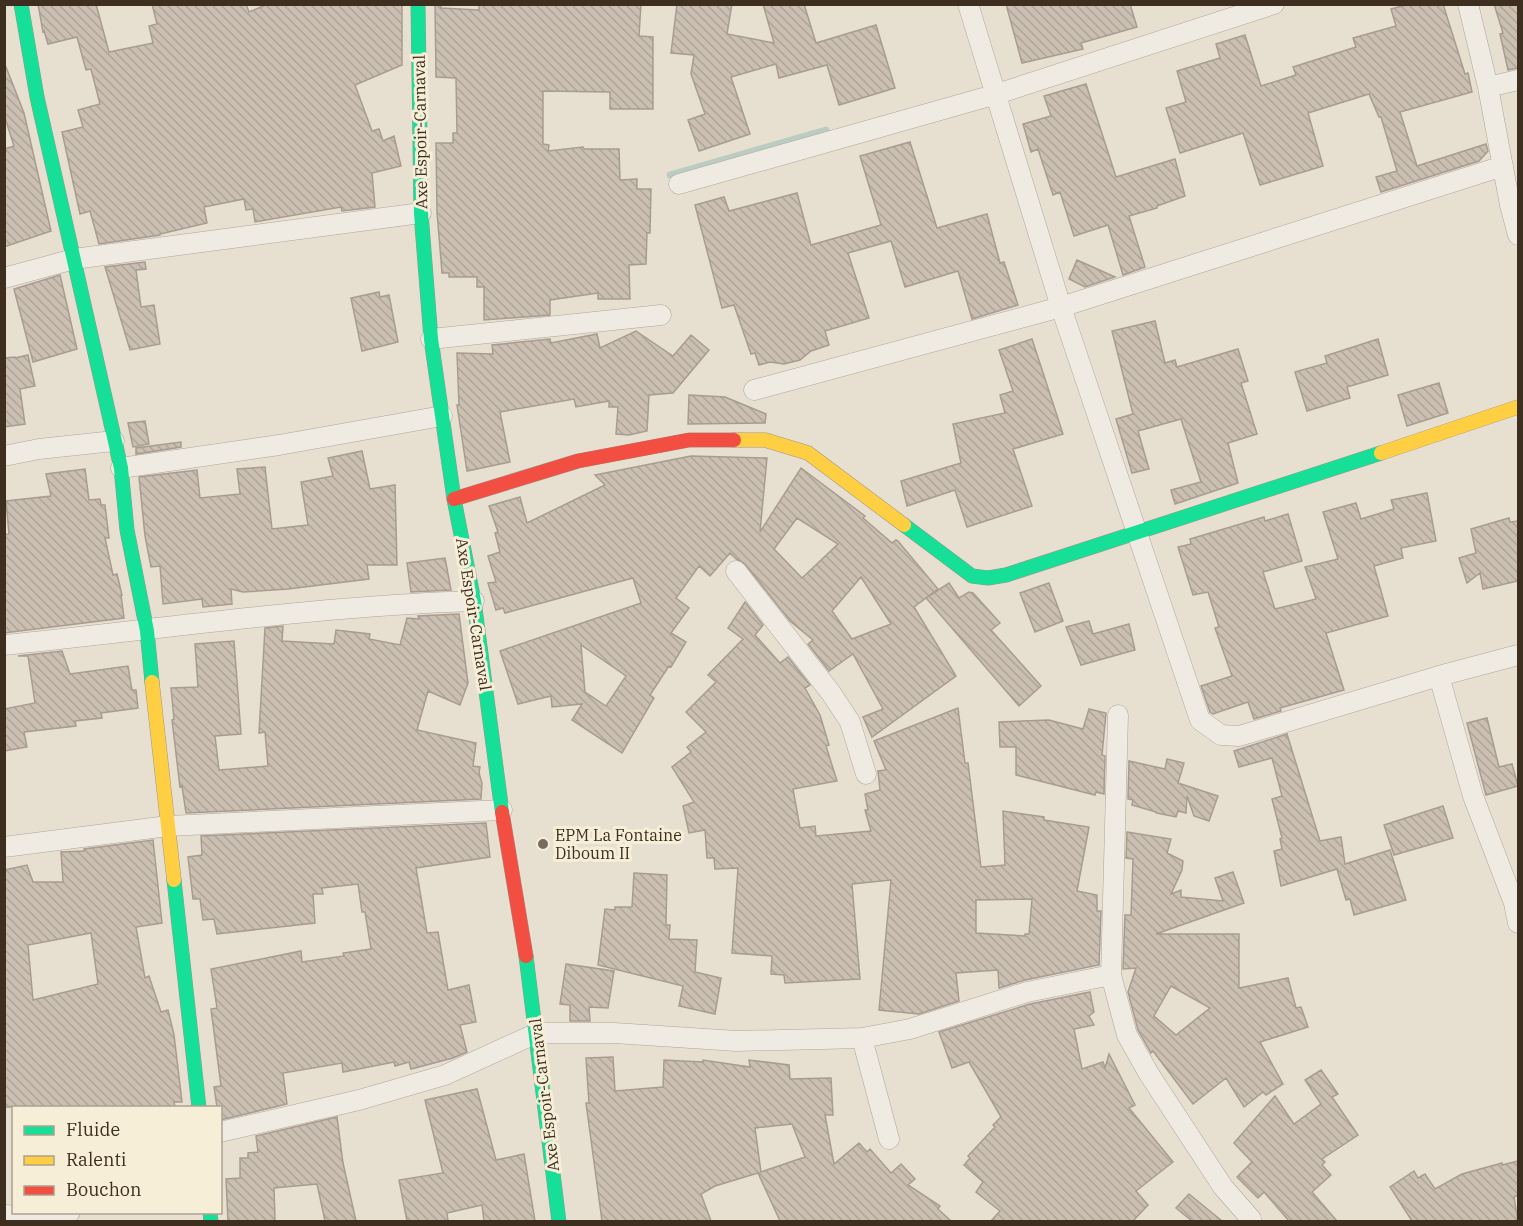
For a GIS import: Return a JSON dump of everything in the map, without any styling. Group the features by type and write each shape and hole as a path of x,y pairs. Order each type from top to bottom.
{"street":[{"path":"21,4 40,109 121,468 127,530 147,631 199,1106"},
{"name":"Axe Espoir-Carnaval","path":"418,4 422,213 431,339 454,499 474,600 502,810 520,908 559,1221"},
{"path":"968,4 1061,307 1139,533 1200,720 1221,735 1239,736 1439,676 1518,655"},
{"path":"679,184 997,94 1274,4"},
{"path":"1468,4 1488,87 1503,166 1514,204 1518,235"},
{"path":"1488,87 1518,80"},
{"path":"754,390 1061,307 1503,166"},
{"path":"4,278 74,259 422,213"},
{"path":"431,339 661,315"},
{"path":"454,499 578,461 689,440 765,440 808,453 972,576 988,578 1006,575 1139,533 1518,407"},
{"path":"121,468 257,449 442,416"},
{"path":"4,456 39,449 114,441"},
{"path":"736,571 831,693 850,722 866,774"},
{"path":"4,645 147,631 271,615 401,603 474,600"},
{"path":"1439,676 1473,796 1516,903 1518,923"},
{"path":"1118,715 1111,975 1127,1035 1149,1074 1223,1186 1251,1219"},
{"path":"4,847 168,826 502,810"},
{"path":"222,1132 348,1103 445,1075 537,1033 614,1033 736,1041 862,1038 910,1029 1027,992 1111,975"},
{"path":"862,1038 889,1139"},
{"path":"4,1215 46,1214"}],"building":[{"path":"38,4 96,4 109,52 153,43 149,26 157,24 152,4 246,4 249,12 268,4 402,4 402,65 355,85 372,131 379,129 383,141 394,136 401,166 372,173 375,207 342,211 341,207 255,222 253,209 246,210 244,199 204,207 207,223 160,235 99,244 90,211 80,214 62,132 83,127 78,110 100,104 91,69 86,70 77,37 48,44 43,32"},
{"path":"435,4 441,4 441,8 479,10 479,4 641,4 639,36 653,37 653,109 610,109 610,92 543,91 543,144 549,145 548,151 583,147 584,149 619,149 620,180 637,179 637,189 651,189 650,233 647,233 646,264 629,265 630,299 598,299 598,293 550,300 550,315 484,320 484,287 477,287 477,277 449,277 449,273 442,273 437,212 436,143 453,143 453,133 457,133 456,78 436,77"},
{"path":"677,4 732,4 727,34 774,43 763,4 804,4 816,43 876,25 895,88 839,105 827,65 779,78 776,64 731,77 750,134 699,151 688,120 705,114 691,74 694,55 671,53"},
{"path":"1006,4 1130,4 1137,27 1081,43 1083,49 1022,63"},
{"path":"1409,4 1443,4 1465,74 1468,73 1472,92 1400,112 1417,166 1486,144 1488,151 1479,161 1381,192 1376,177 1397,171 1381,117 1369,94 1308,113 1323,166 1260,185 1243,133 1180,153 1166,108 1186,102 1177,71 1220,58 1216,44 1245,35 1261,86 1296,75 1293,67 1356,47 1353,38 1396,26 1391,9"},
{"path":"1494,4 1518,4 1518,68 1508,70 1500,34 1503,33"},
{"path":"4,67 6,67 24,113 51,231 4,247 4,149 14,146 4,115"},
{"path":"1086,84 1116,177 1175,159 1185,196 1157,206 1157,208 1129,216 1145,267 1123,275 1108,225 1074,236 1060,192 1053,195 1038,149 1031,152 1023,124 1051,116 1044,96"},
{"path":"910,142 937,228 987,214 1000,263 1004,262 1018,305 972,319 958,271 905,287 891,241 848,253 869,318 825,331 829,345 811,351 800,360 784,364 770,362 759,365 755,353 751,354 734,305 722,308 695,205 724,197 729,211 797,193 811,245 881,225 860,156"},
{"path":"1077,260 1115,277 1085,287 1069,279"},
{"path":"145,262 146,269 136,270 141,307 154,305 160,344 130,350 105,267"},
{"path":"60,275 77,349 33,362 14,289"},
{"path":"379,292 380,297 389,295 398,342 362,351 351,298"},
{"path":"1155,321 1165,363 1175,360 1177,367 1238,349 1248,381 1241,383 1257,434 1228,443 1238,483 1175,504 1171,490 1201,482 1181,419 1138,431 1149,469 1132,473 1116,419 1133,414 1112,331"},
{"path":"636,331 673,356 691,335 709,350 673,393 649,395 647,431 629,435 616,434 618,407 609,407 609,401 576,407 574,399 500,412 510,462 467,471 457,405 459,405 457,353 493,354 492,345 550,339 551,343 597,334 600,348"},
{"path":"1032,339 1063,434 1013,449 1032,506 967,527 955,490 907,506 901,481 961,463 953,424 1005,413 1000,395 1013,391 999,350"},
{"path":"1378,339 1388,375 1347,387 1350,398 1307,411 1295,372 1327,363 1325,356"},
{"path":"28,355 35,386 20,389 25,424 4,427 4,358"},
{"path":"1439,383 1448,413 1407,426 1398,395"},
{"path":"689,395 725,397 766,414 765,423 688,424"},
{"path":"145,421 149,444 133,447 128,423"},
{"path":"181,442 181,447 136,454 136,448"},
{"path":"362,451 370,489 395,485 397,565 367,565 369,579 288,589 243,592 231,589 232,604 203,607 202,599 163,604 160,566 151,567 145,536 139,477 197,470 200,498 240,494 237,469 265,467 272,529 308,525 301,482 333,476 328,458"},
{"path":"691,456 767,458 760,532 801,468 865,516 863,518 892,543 898,541 938,589 914,607 956,676 872,737 863,717 883,709 853,654 829,671 808,644 813,640 790,621 745,564 730,553 710,576 699,566 676,598 689,608 671,633 686,642 650,695 654,698 622,753 572,720 582,704 552,707 551,696 518,704 500,651 641,603 633,578 505,613 503,608 496,610 488,583 496,582 488,556 500,552 495,533 498,532 489,506 520,497 527,523 605,485 595,475","holes":["797,518 838,544 802,578 774,549","861,577 891,624 852,639 832,611","581,645 626,676 606,706 585,692"]},
{"path":"85,469 89,500 100,499 101,505 105,505 109,538 105,538 113,575 117,574 122,595 124,618 4,633 4,535 9,534 6,501 51,496 46,474"},
{"path":"1427,493 1436,541 1401,548 1403,558 1374,566 1388,616 1326,633 1344,690 1280,708 1281,711 1254,719 1248,702 1213,714 1210,712 1201,686 1232,676 1215,628 1219,627 1208,592 1193,595 1178,547 1191,544 1190,539 1264,517 1265,521 1288,514 1302,561 1263,572 1275,609 1316,599 1305,567 1338,559 1323,512 1356,503 1361,519 1394,509 1391,500"},
{"path":"1509,518 1510,522 1518,521 1518,581 1483,589 1480,573 1467,583 1459,558 1476,553 1471,529"},
{"path":"445,558 451,590 411,592 407,563"},
{"path":"949,583 959,598 969,592 973,593 1000,623 991,630 1041,686 1019,706 926,598"},
{"path":"1049,583 1063,621 1035,632 1020,593"},
{"path":"745,602 763,625 755,635 780,663 788,657 810,685 805,688 820,715 829,745 826,746 837,781 793,789 800,828 815,826 816,836 871,831 865,810 868,810 865,794 880,790 878,771 886,770 874,741 958,708 965,763 968,763 981,867 1005,865 1003,811 1089,827 1077,891 1097,895 1097,911 1101,911 1099,965 1025,980 999,988 998,970 956,973 959,1001 919,1014 879,1010 891,880 852,884 860,979 785,983 784,975 771,974 772,956 732,953 738,868 715,869 714,858 707,858 705,830 689,833 683,806 694,802 672,767 691,752 687,747 706,732 686,712 716,682 708,675 743,639 728,628","holes":["1032,899 1029,934 1025,936 976,933 976,900"]},
{"path":"459,614 468,683 460,705 428,691 417,730 476,743 473,766 480,767 481,799 186,813 182,786 180,787 172,720 174,719 171,688 198,687 195,644 234,641 241,734 215,736 219,770 268,766 265,732 259,733 265,628 283,626 282,641 334,644 336,630 370,634 369,639 400,645 407,618 419,619 418,616"},
{"path":"1089,621 1093,634 1129,624 1135,650 1081,665 1066,627"},
{"path":"62,651 70,674 128,666 132,690 136,690 138,708 101,713 102,718 75,721 76,726 24,732 27,747 4,751 4,709 35,703 28,656 18,656"},
{"path":"1089,709 1106,713 1102,755 1105,756 1104,794 1096,792 1095,795 1016,775 1016,747 1000,747 999,722 1049,720 1083,729"},
{"path":"1487,718 1499,767 1512,764 1518,786 1486,795 1467,723"},
{"path":"1287,734 1320,841 1341,837 1345,864 1390,850 1406,900 1354,915 1350,899 1346,900 1337,869 1281,886 1274,851 1282,849 1280,839 1282,838 1272,799 1282,796 1272,758 1239,767 1234,751"},
{"path":"1167,759 1184,763 1178,783 1218,796 1209,821 1194,816 1187,796 1186,813 1178,811 1176,817 1132,805 1133,800 1128,799 1129,761 1165,769"},
{"path":"1443,806 1453,838 1394,855 1384,825"},
{"path":"486,823 490,857 416,868 427,933 438,932 448,990 469,985 476,1022 460,1025 467,1052 411,1069 409,1062 395,1066 394,1062 343,1072 342,1063 283,1073 287,1104 222,1120 222,1106 217,1106 214,1087 221,1086 211,1009 217,1008 211,969 301,951 302,962 344,956 343,953 371,949 358,884 322,888 323,894 313,894 315,923 217,934 214,919 203,920 200,899 193,899 188,857 202,855 201,836"},
{"path":"1127,832 1171,839 1167,853 1183,861 1182,870 1171,894 1181,890 1181,897 1223,901 1215,878 1233,872 1244,903 1156,934 1239,934 1239,988 1288,978 1296,1008 1301,1007 1308,1027 1260,1042 1283,1084 1266,1095 1263,1092 1244,1107 1226,1078 1193,1104 1153,1051 1151,1053 1138,1030 1128,992 1136,968 1123,969 1125,915 1131,915 1133,859 1126,858","holes":["1171,986 1210,1008 1176,1035 1154,1016"]},
{"path":"153,840 162,923 136,927 145,978 149,976 161,1012 168,1010 174,1035 182,1102 174,1102 175,1106 4,1107 4,870 27,865 33,882 63,882 61,852 84,851 84,849","holes":["91,933 98,984 33,1000 28,945"]},
{"path":"634,873 667,875 666,925 670,925 669,939 697,940 695,972 721,978 715,1014 679,1006 683,986 598,965 605,909 632,907"},
{"path":"566,964 614,971 608,1008 589,1007 590,1021 570,1021 570,1005 560,1004"},
{"path":"1090,992 1094,1012 1089,1016 1094,1025 1074,1029 1082,1069 1103,1062 1105,1068 1109,1054 1135,1105 1129,1108 1173,1162 1136,1191 1148,1205 1133,1221 991,1221 1000,1211 976,1192 983,1182 964,1165 970,1158 968,1156 995,1127 993,1125 1001,1117 969,1062 952,1068 939,1032 1030,1004"},
{"path":"613,1057 615,1091 663,1087 664,1060 703,1062 703,1060 750,1067 749,1060 789,1065 790,1079 831,1078 833,1115 825,1115 834,1164 859,1143 867,1152 870,1149 891,1173 901,1164 915,1179 908,1185 940,1206 938,1209 951,1221 780,1221 758,1173 715,1186 701,1194 711,1221 602,1221 586,1103 589,1103 586,1058","holes":["792,1124 805,1157 761,1172 755,1128"]},
{"path":"1321,1070 1338,1094 1332,1097 1358,1135 1322,1159 1325,1162 1322,1165 1331,1175 1312,1192 1337,1221 1289,1221 1264,1192 1258,1198 1237,1177 1252,1162 1234,1143 1275,1096 1294,1124 1321,1104 1305,1080"},
{"path":"477,1089 496,1160 524,1154 535,1221 484,1221 482,1205 447,1213 448,1221 407,1221 399,1180 443,1173 425,1100"},
{"path":"337,1117 343,1163 356,1221 325,1221 317,1184 274,1188 275,1221 228,1221 226,1179 240,1178 240,1158 248,1158 248,1153 258,1152 256,1136"},
{"path":"1518,1161 1518,1195 1514,1197 1518,1221 1412,1221 1390,1187 1414,1171 1418,1178 1425,1174 1435,1189 1462,1174"},
{"path":"1189,1194 1222,1221 1192,1221 1176,1208"}],"waterway":[{"path":"670,175 826,130"}],"traffic: fast":[{"path":"21,4 37,97 121,468 127,530 147,631 152,682"},
{"path":"418,4 421,213 431,339 454,499 474,601 502,812"},
{"path":"904,525 972,576 988,578 1006,575 1381,453"},
{"path":"174,880 199,1106"},
{"path":"526,956 559,1222"},
{"path":"210,1214 211,1222"}],"traffic: slow":[{"path":"1381,453 1518,407"},
{"path":"734,440 765,440 808,453 904,525"},
{"path":"152,682 174,880"}],"traffic: jam":[{"path":"454,499 578,461 689,440 734,440"},
{"path":"502,812 526,956"}],"place":[{"name":"EPM La Fontaine Diboum II","path":"543,844"}]}
